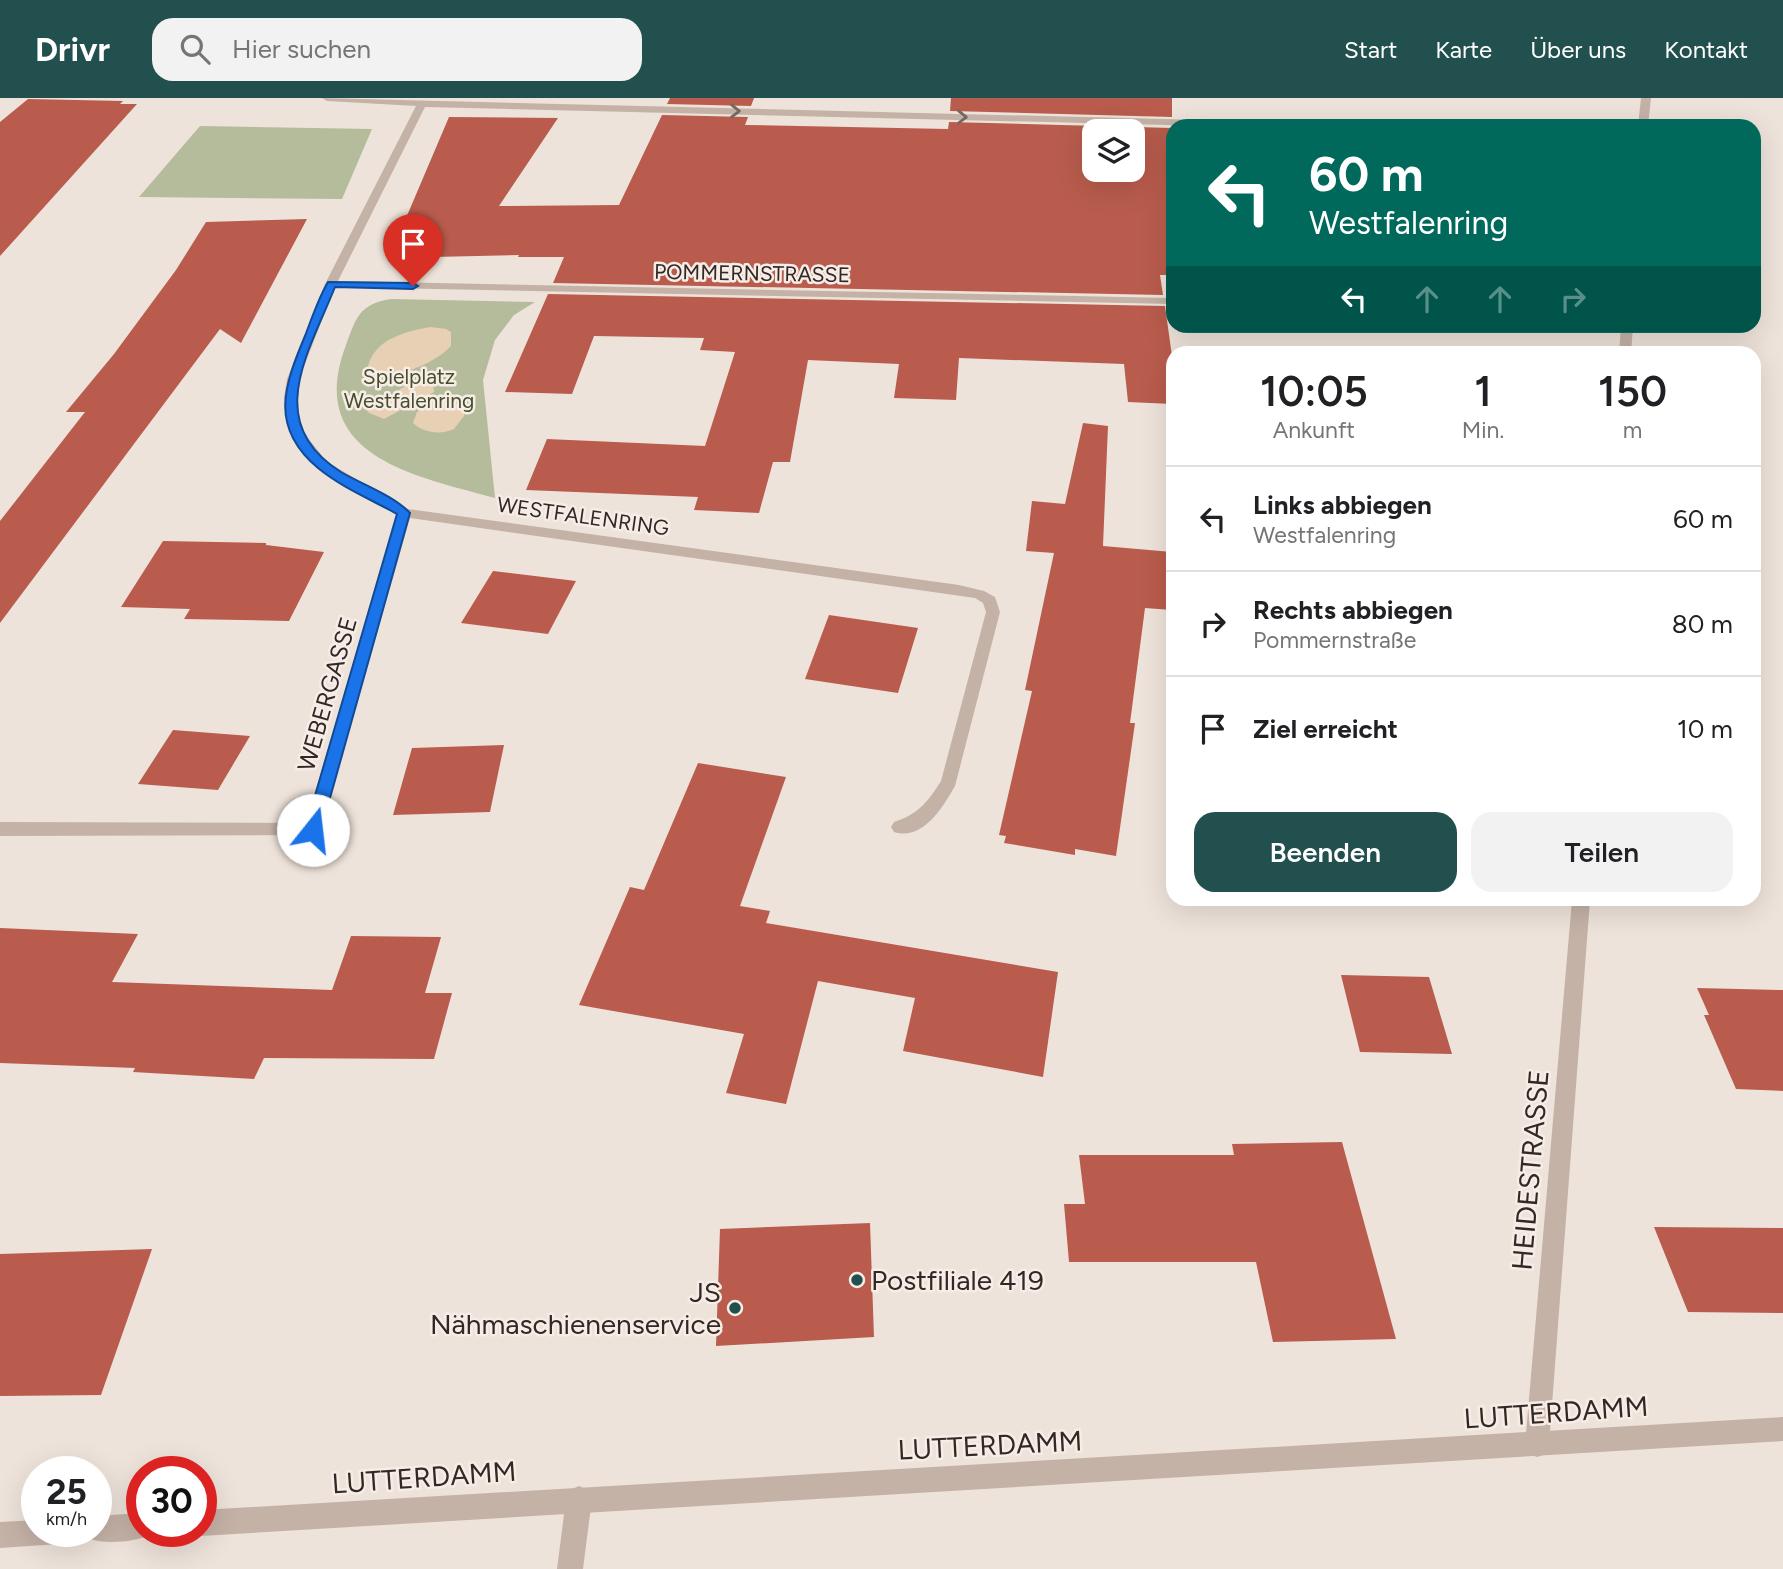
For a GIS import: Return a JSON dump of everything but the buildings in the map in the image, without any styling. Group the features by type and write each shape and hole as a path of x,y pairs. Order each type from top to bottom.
{"street":[{"path":"327,98 404,100 422,104 1166,122"},
{"path":"1644,119 1646,98"},
{"name":"WESTFALENRING","path":"422,104 331,284 293,379 291,415 298,433 322,465 404,513 959,590 979,594 990,600 993,612 949,782 934,807 915,823 900,828"},
{"name":"POMMERNSTRASSE","path":"331,284 1166,301"},
{"name":"WEBERGASSE","path":"0,829 313,830 404,513"},
{"name":"HEIDESTRASSE","path":"1537,1445 1581,906"},
{"name":"LUTTERDAMM","path":"217,1521 1783,1429"},
{"path":"570,1569 579,1499"},
{"path":"0,1535 21,1534"}],"green space":[{"path":"200,126 372,129 342,199 139,197"},
{"name":"Spielplatz Westfalenring","path":"391,299 535,302 514,315 495,340 483,380 495,498 401,469 374,455 353,436 340,413 337,383 346,345 356,320 372,304"}],"sand":[{"path":"430,327 451,332 451,346 435,359 402,372 381,373 368,366 372,356 385,343 402,334"},
{"path":"412,381 433,383 434,392 384,419 367,412"},
{"path":"432,399 451,401 465,409 464,416 454,429 432,432 413,423 417,412"}],"place":[{"name":"Postfiliale 419","path":"857,1280"},
{"name":"JS Nähmaschienenservice","path":"735,1308"}],"route":[{"path":"313,830 404,513 352,485 322,465 308,449 291,415 293,379 331,284 413,286"}]}
